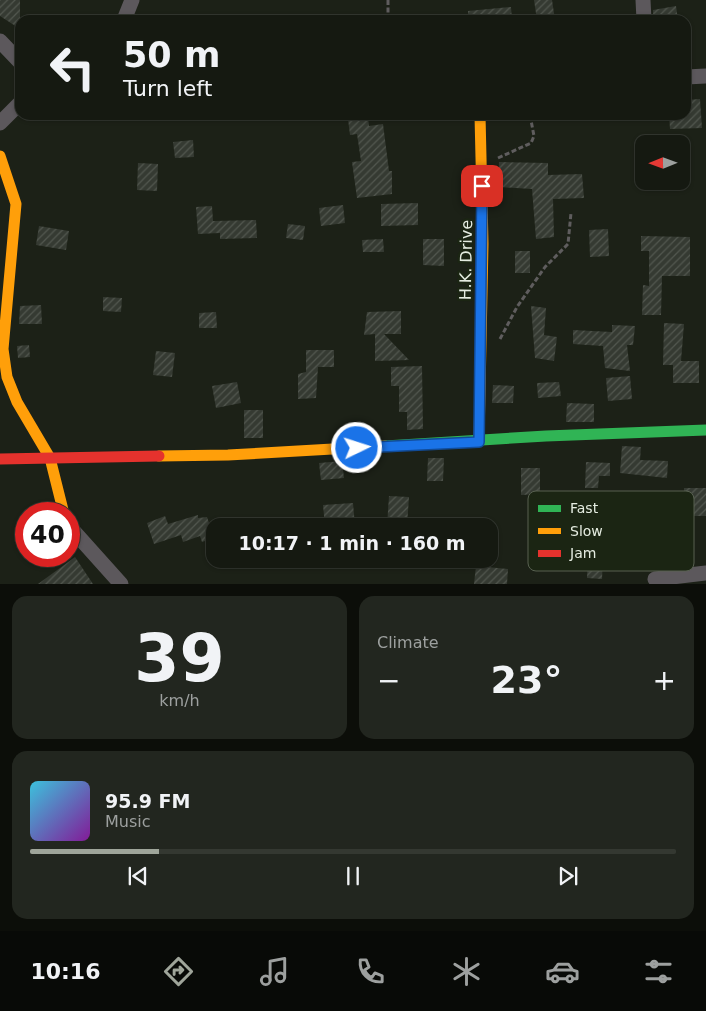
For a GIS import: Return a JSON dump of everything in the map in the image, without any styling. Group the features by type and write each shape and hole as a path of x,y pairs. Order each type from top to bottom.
{"street":[{"path":"126,15 132,0"},
{"path":"643,0 644,15"},
{"path":"0,41 15,57"},
{"path":"691,77 706,76"},
{"path":"0,123 15,109"},
{"name":"H.K. Drive","path":"479,442 482,166 480,120"},
{"path":"0,156 16,204 3,349 6,377 17,402 50,458 61,502"},
{"path":"0,459 228,455 479,442 546,436 706,430"},
{"path":"80,538 121,584"},
{"path":"655,579 706,573"}],"path":[{"path":"388,0 388,15"},
{"path":"482,166 531,143 534,136 531,120"},
{"path":"499,341 517,307 545,267 568,244 571,213"}],"building":[{"path":"0,0 20,0 20,15 15,15 15,26 0,16"},
{"path":"534,0 552,0 554,15 536,15"},
{"path":"676,6 677,15 653,15 653,10"},
{"path":"511,7 512,15 468,15 468,11"},
{"path":"700,99 702,128 670,129 669,120 691,120 691,100"},
{"path":"348,120 368,120 369,126 383,124 389,171 392,171 392,194 357,198 352,162 361,161 357,134 350,135"},
{"path":"193,140 194,157 175,158 173,142"},
{"path":"499,162 548,163 548,175 582,174 584,198 553,199 554,237 536,239 532,189 498,187"},
{"path":"138,163 158,164 157,191 137,190"},
{"path":"418,203 418,225 381,226 381,204"},
{"path":"343,205 345,223 321,226 319,208"},
{"path":"212,206 213,221 256,220 257,238 220,239 220,233 198,234 196,207"},
{"path":"288,224 305,226 303,240 286,238"},
{"path":"39,226 69,231 66,250 36,245"},
{"path":"608,229 609,256 590,257 589,230"},
{"path":"641,236 690,237 690,276 662,276 661,315 642,315 643,285 649,286 649,251 641,251"},
{"path":"383,239 384,252 363,252 362,240"},
{"path":"423,239 444,239 444,266 423,265"},
{"path":"515,251 530,251 530,273 515,273"},
{"path":"103,297 122,298 121,312 103,311"},
{"path":"41,305 42,324 19,324 20,306"},
{"path":"531,306 546,308 544,335 557,337 554,361 535,358"},
{"path":"401,311 401,334 384,334 409,360 375,361 375,334 364,335 367,312"},
{"path":"216,312 217,328 199,328 199,313"},
{"path":"664,323 684,324 681,361 699,361 699,383 673,383 673,365 663,365"},
{"path":"612,325 635,326 633,345 627,345 630,371 605,368 603,346 573,344 573,330 612,332"},
{"path":"29,345 30,357 18,358 17,346"},
{"path":"306,350 334,350 334,367 318,367 316,398 298,399 298,374 306,372"},
{"path":"156,351 175,353 172,377 153,375"},
{"path":"422,366 423,429 407,430 407,412 399,412 399,386 391,386 391,367"},
{"path":"630,376 632,399 608,401 606,378"},
{"path":"237,382 241,403 216,408 212,386"},
{"path":"559,382 561,396 538,398 537,383"},
{"path":"493,385 514,386 513,403 492,403"},
{"path":"567,403 594,404 594,422 566,422"},
{"path":"244,410 263,410 263,438 244,438"},
{"path":"622,446 641,447 640,460 668,461 667,478 620,473"},
{"path":"428,458 444,458 443,481 427,481"},
{"path":"342,461 344,478 321,480 319,463"},
{"path":"586,462 610,463 610,476 599,476 598,488 585,488"},
{"path":"521,468 540,468 540,491 528,491 528,495 521,495"},
{"path":"684,488 706,488 706,516 694,516 694,491 684,491"},
{"path":"389,496 409,497 408,518 388,518"},
{"path":"353,503 354,518 324,518 323,505"},
{"path":"198,515 198,518 207,517 206,541 202,542 200,536 183,542 181,535 154,544 147,523 165,516 168,524"},
{"path":"80,564 93,584 38,584 61,567 80,567"},
{"path":"476,568 508,569 507,584 474,584"},
{"path":"587,571 602,571 602,579 587,578"}],"traffic: fast":[{"path":"385,446 546,436 706,430"}],"traffic: slow":[{"path":"479,441 483,244 480,120"},
{"path":"0,156 16,204 3,349 7,377 17,402 50,458 61,502"},
{"path":"159,456 228,455 385,446"}],"traffic: jam":[{"path":"0,459 159,456"}],"route":[{"path":"357,448 479,442 483,244 482,186"}]}
